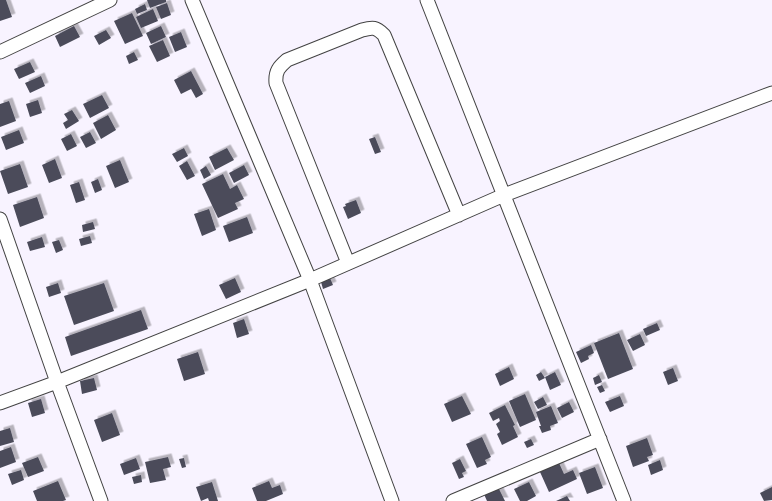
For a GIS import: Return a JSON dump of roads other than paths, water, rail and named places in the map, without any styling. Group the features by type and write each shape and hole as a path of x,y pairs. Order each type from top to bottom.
{"street":[{"path":"0,52 110,0"},
{"path":"192,0 310,280 392,501"},
{"path":"428,0 624,501"},
{"path":"348,264 276,83 275,74 278,68 287,60 362,30 373,27 378,29 385,39 459,215"},
{"path":"0,403 57,382 310,280 504,195 772,93"},
{"path":"0,219 57,382 101,501"},
{"path":"453,501 600,439"}]}
